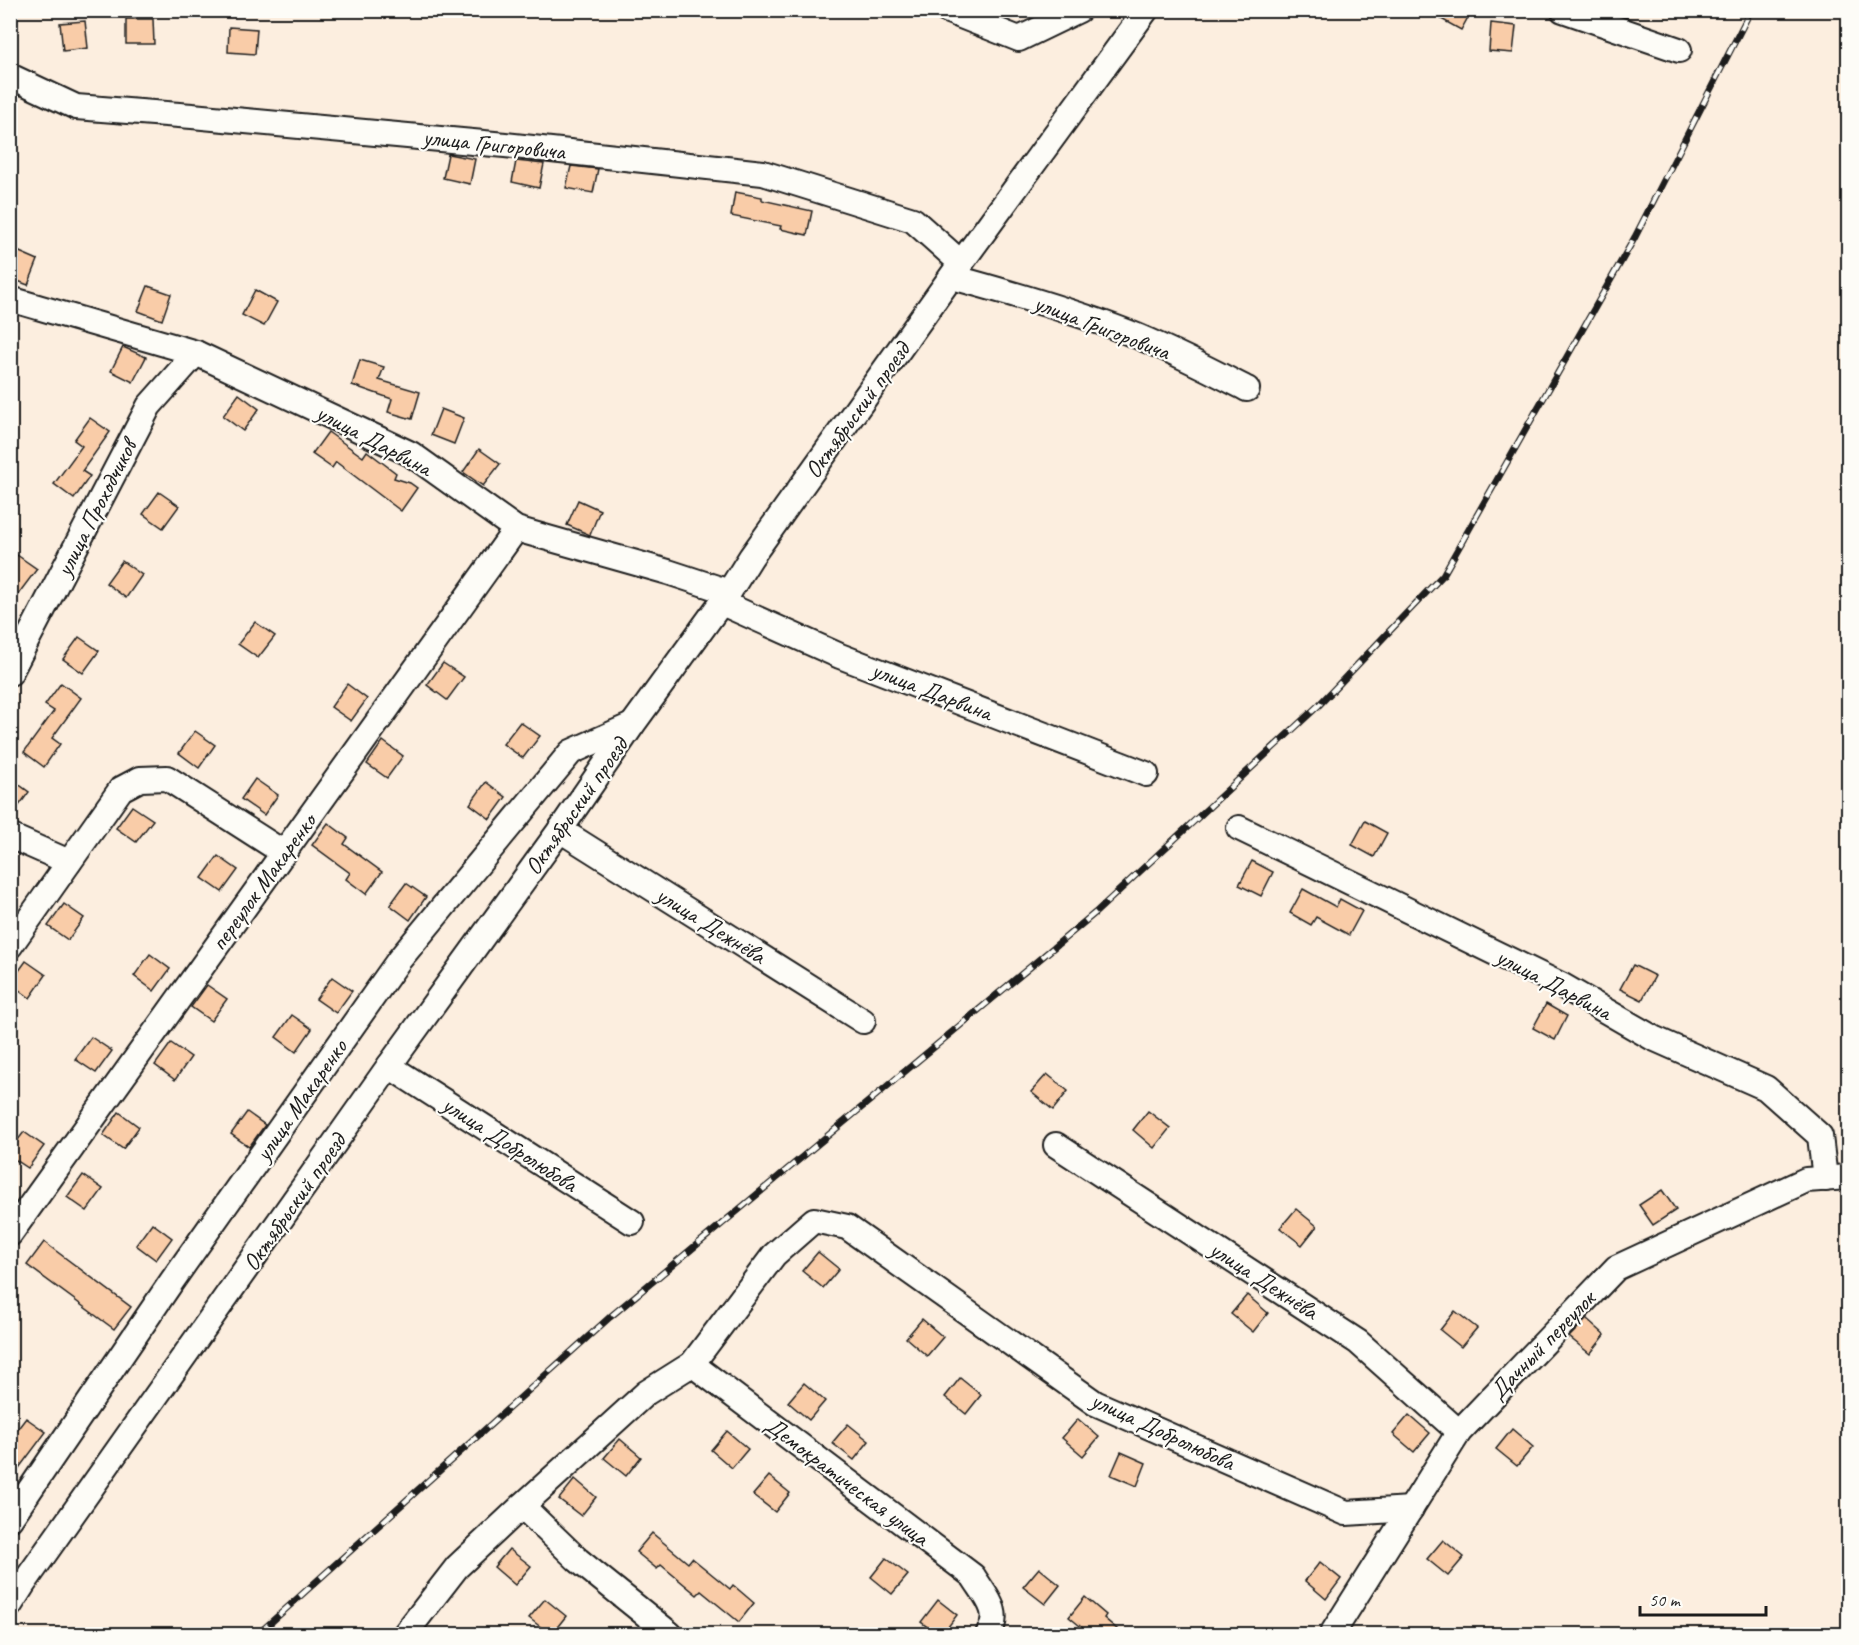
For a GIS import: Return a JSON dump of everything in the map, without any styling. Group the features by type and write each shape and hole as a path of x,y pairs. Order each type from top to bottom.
{"street":[{"path":"946,10 1019,39 1079,10"},
{"name":"Октябрьский проезд","path":"10,1605 389,1066 560,830 633,724 726,598 751,557 956,270 1146,10"},
{"path":"1563,10 1679,51"},
{"name":"улица Григоровича","path":"10,76 76,107 505,144 763,172 913,220 956,270 1128,333 1247,389"},
{"name":"улица Дарвина","path":"10,299 196,353 411,454 516,529 668,572 726,598 840,656 1146,774"},
{"name":"улица Проходчиков","path":"10,673 149,406 196,353"},
{"name":"переулок Макаренко","path":"10,1234 516,529"},
{"name":"улица Макаренко","path":"10,1519 172,1281 399,960 571,752 633,724"},
{"path":"10,946 120,789 140,779 167,778 284,853"},
{"name":"улица Дарвина","path":"1239,828 1561,985 1653,1038 1766,1088 1820,1136 1837,1178"},
{"name":"улица Дежнёва","path":"560,830 863,1021"},
{"path":"10,836 69,862"},
{"name":"улица Добролюбова","path":"389,1066 632,1222"},
{"name":"улица Дежнёва","path":"1056,1145 1358,1342 1459,1432"},
{"name":"Дачный переулок","path":"1332,1635 1459,1432 1616,1268 1806,1180 1837,1178"},
{"name":"улица Добролюбова","path":"692,1364 774,1255 814,1220 847,1227 1095,1403 1346,1513 1411,1509"},
{"path":"405,1635 457,1567 646,1393 692,1364"},
{"name":"Демократическая улица","path":"692,1364 973,1576 993,1608 995,1624 988,1635"},
{"path":"522,1506 578,1560 670,1635"}],"building":[{"path":"1425,10 1472,10 1461,30"},
{"path":"126,19 153,19 154,44 126,44"},
{"path":"85,21 88,48 63,51 60,23"},
{"path":"1491,23 1516,26 1513,53 1489,51"},
{"path":"229,27 257,29 255,54 228,52"},
{"path":"448,154 475,159 470,184 443,178"},
{"path":"516,161 544,164 539,188 512,182"},
{"path":"571,166 598,169 593,193 566,188"},
{"path":"735,192 812,211 807,235 780,229 781,226 731,216"},
{"path":"15,250 38,260 28,285 10,278 10,262"},
{"path":"148,286 171,294 162,320 138,311"},
{"path":"255,290 277,302 264,326 242,315"},
{"path":"123,347 146,357 133,382 111,371"},
{"path":"360,360 384,367 379,380 420,392 412,419 388,412 392,399 352,385"},
{"path":"239,394 259,409 243,431 223,416"},
{"path":"441,409 464,418 454,444 431,435"},
{"path":"90,418 110,432 82,471 90,476 74,499 54,484 82,446 74,440"},
{"path":"328,432 363,457 367,451 396,473 394,478 417,488 401,511 336,462 332,468 312,454"},
{"path":"479,449 500,464 483,486 463,472"},
{"path":"159,492 179,506 163,528 143,514"},
{"path":"578,500 600,510 590,535 567,525"},
{"path":"17,555 37,569 10,605 10,564"},
{"path":"122,561 142,575 126,598 106,583"},
{"path":"255,622 275,636 258,658 238,644"},
{"path":"79,637 99,651 83,673 63,659"},
{"path":"443,663 464,677 447,700 427,685"},
{"path":"61,683 81,698 52,738 60,744 44,767 24,752 54,711 45,705"},
{"path":"347,684 367,699 351,721 331,707"},
{"path":"520,722 540,736 523,758 503,744"},
{"path":"195,731 215,745 199,768 179,753"},
{"path":"383,741 403,756 387,778 367,764"},
{"path":"10,778 29,792 10,818"},
{"path":"255,779 278,795 264,815 241,799"},
{"path":"486,782 506,797 490,819 470,804"},
{"path":"132,806 153,820 136,842 116,828"},
{"path":"1365,821 1387,833 1374,857 1352,845"},
{"path":"328,823 348,838 344,844 382,872 366,894 346,879 350,873 312,845"},
{"path":"218,856 238,870 222,892 202,878"},
{"path":"1252,861 1273,872 1261,896 1239,885"},
{"path":"406,883 426,897 410,920 390,905"},
{"path":"1303,889 1336,907 1340,899 1362,911 1349,935 1316,917 1311,925 1290,913"},
{"path":"64,904 84,918 68,940 48,926"},
{"path":"150,954 170,969 154,991 134,976"},
{"path":"26,961 46,975 30,998 10,983"},
{"path":"1633,965 1655,976 1642,1000 1620,989"},
{"path":"332,977 352,991 336,1013 316,999"},
{"path":"207,985 227,999 211,1021 191,1007"},
{"path":"1546,1004 1567,1016 1555,1040 1533,1028"},
{"path":"292,1015 312,1029 296,1052 276,1037"},
{"path":"91,1037 112,1051 96,1073 75,1059"},
{"path":"171,1043 191,1057 175,1080 155,1065"},
{"path":"1047,1074 1068,1091 1053,1110 1031,1092"},
{"path":"1148,1111 1170,1128 1154,1148 1133,1130"},
{"path":"119,1112 139,1127 123,1149 103,1135"},
{"path":"247,1112 265,1125 249,1147 231,1134"},
{"path":"24,1132 44,1146 28,1168 10,1156 10,1150"},
{"path":"83,1175 103,1189 87,1211 67,1197"},
{"path":"1662,1190 1676,1210 1653,1225 1639,1205"},
{"path":"1296,1209 1317,1226 1302,1245 1280,1228"},
{"path":"152,1223 172,1238 156,1260 136,1245"},
{"path":"44,1242 131,1307 114,1329 27,1265"},
{"path":"818,1252 839,1269 823,1288 802,1271"},
{"path":"1247,1295 1268,1313 1253,1332 1231,1314"},
{"path":"1455,1311 1477,1328 1461,1347 1440,1330"},
{"path":"922,1319 943,1337 927,1356 906,1338"},
{"path":"1587,1319 1605,1335 1590,1354 1569,1337"},
{"path":"960,1378 981,1395 966,1414 945,1397"},
{"path":"804,1383 825,1401 809,1420 788,1402"},
{"path":"1409,1415 1430,1433 1414,1452 1393,1434"},
{"path":"26,1418 46,1432 10,1480 10,1439"},
{"path":"1078,1419 1099,1437 1083,1456 1062,1438"},
{"path":"848,1424 869,1441 854,1460 832,1443"},
{"path":"1512,1429 1533,1447 1517,1466 1496,1449"},
{"path":"727,1431 748,1449 732,1468 711,1450"},
{"path":"620,1439 641,1457 626,1476 604,1458"},
{"path":"1121,1452 1146,1463 1137,1486 1111,1475"},
{"path":"769,1476 790,1493 775,1512 753,1495"},
{"path":"575,1479 596,1497 581,1516 559,1499"},
{"path":"652,1533 688,1563 692,1558 730,1589 733,1585 754,1603 739,1622 701,1591 697,1595 661,1565 657,1569 636,1552"},
{"path":"1443,1540 1464,1557 1448,1576 1427,1559"},
{"path":"509,1549 531,1566 515,1585 494,1567"},
{"path":"886,1558 908,1575 892,1594 871,1577"},
{"path":"1320,1562 1341,1579 1326,1599 1305,1581"},
{"path":"1039,1568 1060,1585 1045,1604 1023,1587"},
{"path":"1085,1597 1124,1635 1091,1635 1069,1617"},
{"path":"545,1599 566,1616 551,1635 529,1618"},
{"path":"938,1600 957,1615 942,1635 938,1635 921,1622"}],"railway":[{"path":"258,1634 610,1317 1095,913 1319,705 1443,575 1635,237 1751,10"}]}
